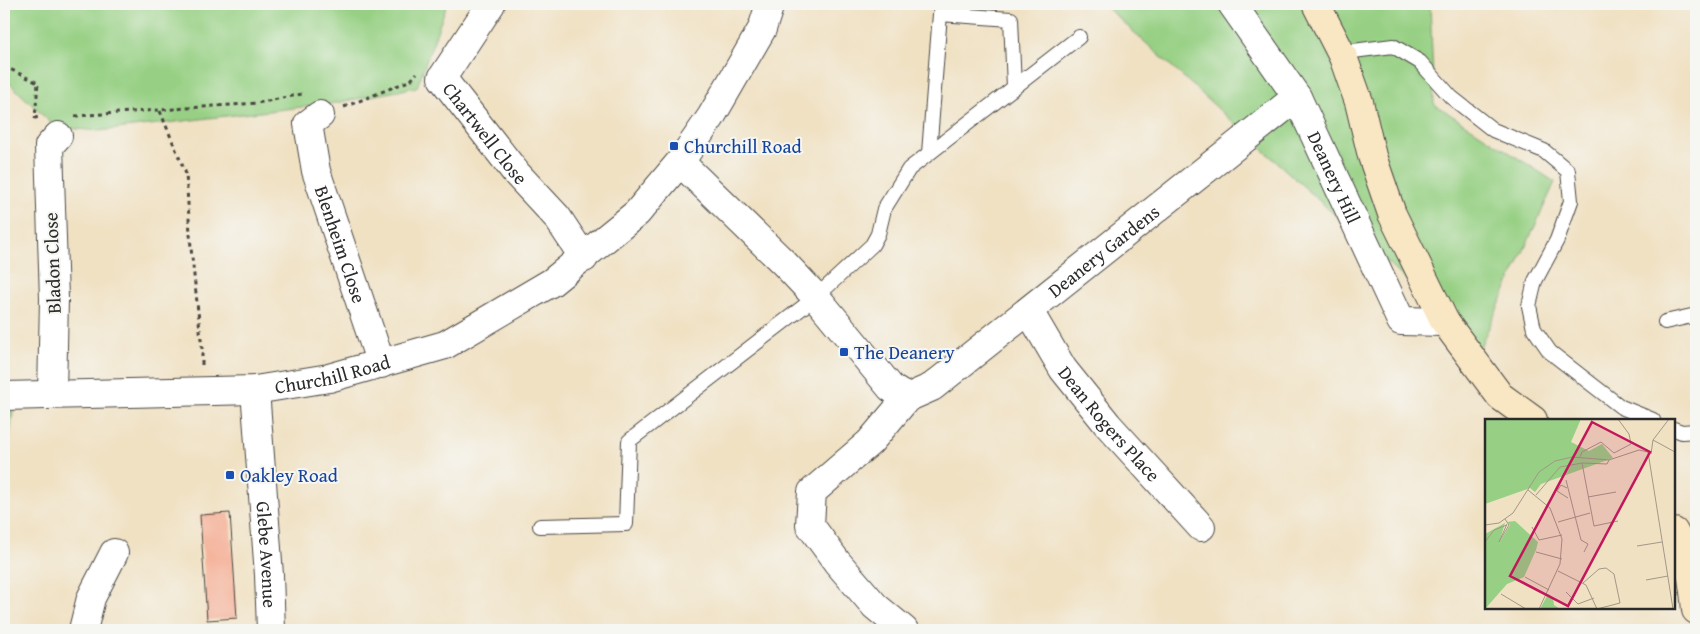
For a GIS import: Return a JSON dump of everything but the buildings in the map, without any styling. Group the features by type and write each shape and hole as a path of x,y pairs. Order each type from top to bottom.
{"main road":[{"name":"Deanery Hill","path":"1316,4 1343,57 1359,102 1372,156 1392,214 1445,322 1500,396 1532,419"},
{"path":"1675,533 1692,558 1696,610"},
{"path":"1695,630 1696,626"}],"street":[{"name":"Chartwell Close","path":"490,4 431,78 558,217 584,258"},
{"name":"Churchill Road","path":"4,396 255,390 329,378 445,345 552,282 584,258 636,212 680,162 738,74 762,29 770,4"},
{"name":"Deanery Hill","path":"1232,4 1297,97 1401,320 1445,322"},
{"name":"Deanery Gardens","path":"904,630 875,606 837,562 810,525 812,492 870,442 907,398 932,387 967,357 1297,97"},
{"name":"Blenheim Close","path":"310,120 316,171 382,364"},
{"name":"Bladon Close","path":"52,394 54,299 49,146 59,123"},
{"path":"680,162 731,209 816,297 891,388 907,398"},
{"name":"Dean Rogers Place","path":"1029,310 1063,369 1108,425 1201,527"},
{"name":"Glebe Avenue","path":"255,390 269,575 271,630"},
{"path":"82,630 91,598 114,553"}],"lane":[{"path":"930,153 940,14 1011,19 1014,87"},
{"path":"540,526 626,524 629,441 816,297 872,245 878,234 884,209 909,169 1079,37"},
{"path":"1343,57 1353,51 1393,46 1420,62 1451,97 1494,130 1544,151 1568,171 1571,201 1557,240 1535,281 1528,306 1534,329 1550,352 1621,407 1651,419"},
{"path":"1665,322 1696,315"},
{"path":"1675,429 1682,432 1696,430"}],"path":[{"path":"4,66 38,84 35,118 59,123 160,111 258,103 305,93"},
{"path":"310,120 412,80 431,78"},
{"path":"160,111 186,174 191,248 202,348 201,391"}],"green space":[{"path":"4,4 447,4 417,87 336,103 99,131 55,127 4,78"},
{"path":"1103,4 1430,4 1434,104 1555,182 1480,347"},
{"path":"4,411 13,411 6,469 4,471"}],"place":[{"name":"Churchill Road","path":"674,146"},
{"name":"The Deanery","path":"844,352"},
{"name":"Oakley Road","path":"230,475"}]}
